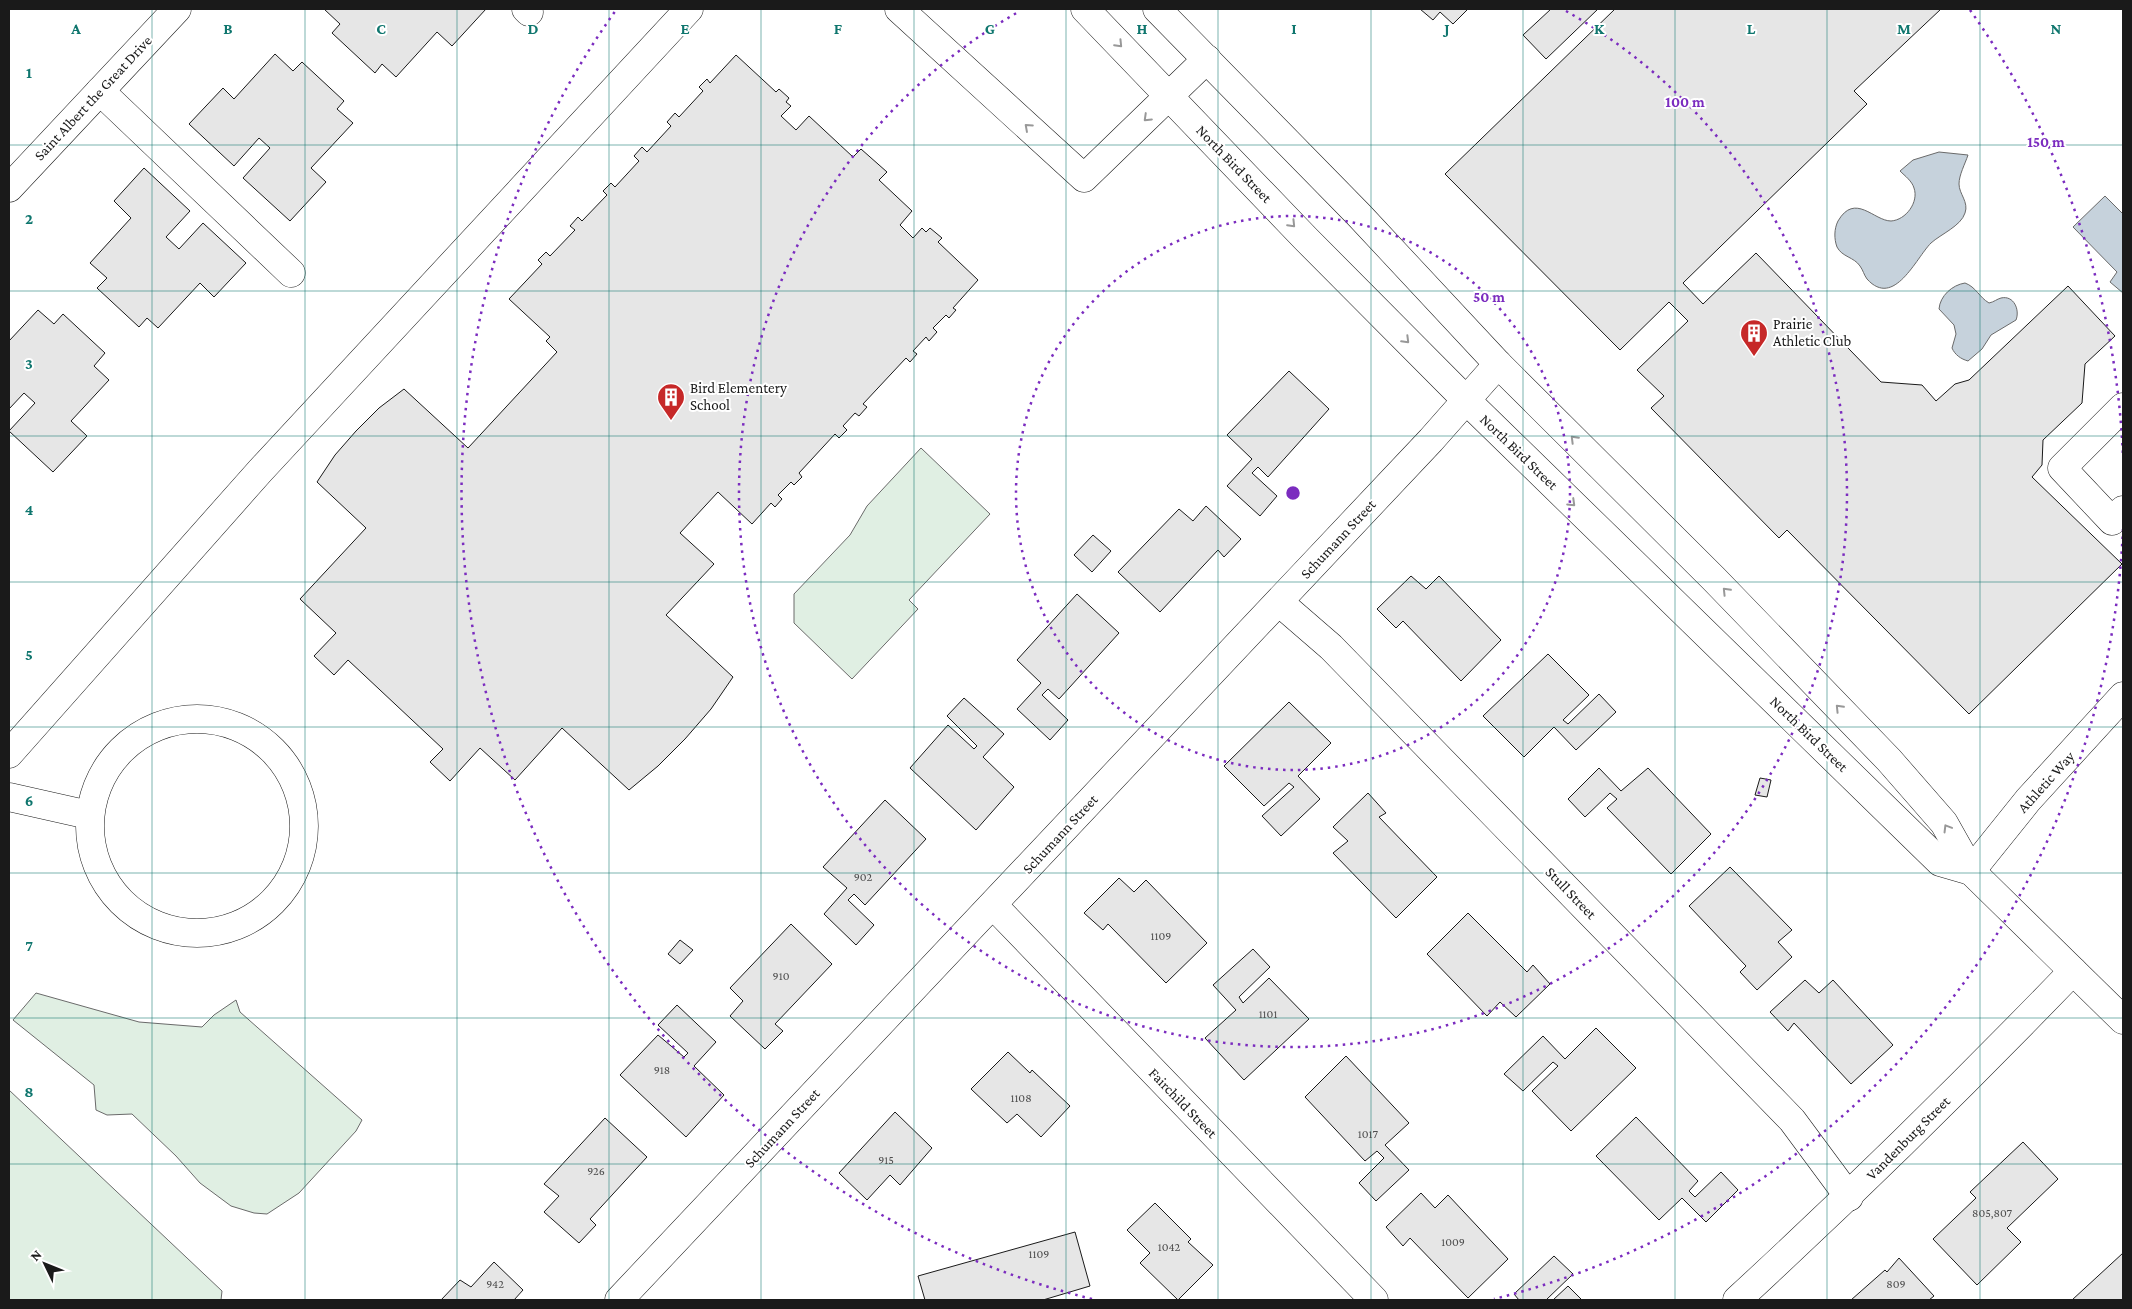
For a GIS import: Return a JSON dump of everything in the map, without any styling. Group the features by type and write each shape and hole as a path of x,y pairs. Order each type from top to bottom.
{"street":[{"name":"Saint Albert the Great Drive","path":"9,188 177,9"},
{"path":"9,754 260,471 689,9"},
{"path":"899,9 1084,178 1206,60"},
{"name":"North Bird Street","path":"1085,9 1306,239 1466,400 1940,862 1971,871"},
{"name":"North Bird Street","path":"1157,9 1359,215 1498,364 1714,579 1889,760 1944,823 1971,871 2123,1020"},
{"path":"100,91 291,273"},
{"name":"Schumann Street","path":"619,1300 1279,602 1498,364"},
{"path":"2123,407 2062,468 2112,521 2123,510"},
{"name":"Stull Street","path":"1279,602 1331,647 1792,1120 1849,1197"},
{"name":"Athletic Way","path":"1971,871 2028,800 2123,696"},
{"path":"189,717 212,718 253,733 271,746 285,763 296,782 302,804 304,827 301,850 294,872 281,891 265,908 246,921 224,929 201,933 179,932 156,925 136,915 118,900 104,882 94,861 89,838 89,815 108,771 134,744 150,731 167,721 189,717"},
{"path":"9,797 89,815"},
{"name":"Fairchild Street","path":"993,905 1374,1300"},
{"name":"Vandenburg Street","path":"1737,1300 1849,1197 2034,1013 2073,971"}],"green space":[{"path":"921,448 990,514 909,600 918,609 852,679 794,623 794,594 850,535 867,506"},
{"path":"36,993 139,1022 202,1027 214,1015 236,1000 240,1012 362,1120 356,1131 299,1193 267,1214 254,1213 231,1206 200,1183 176,1156 132,1114 107,1115 96,1110 94,1085 13,1020"},
{"path":"9,1090 222,1291 221,1300 9,1300"}],"shaded area":[{"path":"1939,152 1968,155 1959,181 1960,191 1966,205 1963,218 1931,243 1904,278 1895,285 1886,288 1877,287 1867,279 1855,261 1842,253 1837,247 1835,234 1838,221 1844,213 1858,208 1885,220 1891,221 1902,217 1913,204 1915,193 1912,183 1900,171 1913,160"},
{"path":"2105,196 2123,214 2123,293 2110,282 2117,272 2073,227"},
{"path":"1965,283 1989,303 2001,298 2013,301 2017,312 2016,320 1991,335 1982,349 1968,361 1958,356 1953,350 1956,334 1954,325 1939,309 1944,296 1948,292 1956,286"}],"building":[{"path":"324,9 486,9 452,46 437,32 396,77 382,64 375,73 332,33 340,24"},
{"path":"1420,9 1468,9 1453,24 1440,12 1433,20"},
{"path":"1551,9 1598,9 1546,59 1523,35"},
{"name":"Prairie Athletic Club","path":"1615,9 1941,9 1854,91 1867,104 1683,283 1703,304 1756,253 1881,382 1922,385 1936,401 1955,384 1969,380 2068,286 2115,336 2085,364 2082,403 2043,440 2042,465 2032,477 2122,564 1969,714 1787,530 1779,538 1651,408 1664,396 1637,370 1688,321 1669,302 1620,350 1445,174"},
{"path":"275,54 293,71 302,62 344,101 337,109 353,123 311,168 326,182 290,221 243,178 270,148 259,138 234,166 189,124 223,88 234,99"},
{"name":"Bird Elementery School","path":"736,55 776,92 779,89 789,98 786,102 791,106 781,116 796,130 809,116 853,157 861,149 887,172 879,180 912,211 900,225 913,238 922,228 926,232 930,228 942,238 938,242 978,280 953,308 956,310 949,318 946,315 933,328 937,332 929,341 926,337 913,351 917,354 910,362 906,358 863,404 867,407 859,416 855,413 843,426 847,430 839,438 835,434 799,473 802,477 794,485 791,482 778,495 782,499 775,507 771,503 752,524 718,492 680,533 714,564 666,615 733,677 711,709 658,766 629,790 562,728 515,780 480,748 450,781 430,762 443,749 348,660 334,675 314,656 336,633 300,599 366,528 317,482 335,455 356,431 379,408 404,389 468,448 557,352 546,341 550,337 509,299 542,264 538,260 546,252 550,256 575,230 570,226 578,217 582,221 607,195 603,191 611,183 615,187 639,161 634,156 642,147 647,152 671,126 667,122 675,113 679,117 703,91 699,87 707,79 710,83"},
{"path":"144,168 190,211 166,237 179,249 203,223 246,263 214,297 200,283 158,328 147,318 139,327 97,288 107,278 90,263 131,218 114,201"},
{"path":"38,310 54,324 63,314 105,353 94,366 109,380 71,421 87,436 53,472 9,431 35,403 24,393 9,409 9,341"},
{"path":"1289,371 1329,409 1268,477 1258,467 1252,473 1277,496 1260,516 1227,486 1252,459 1227,435"},
{"path":"1206,506 1241,539 1224,557 1218,550 1160,612 1118,572 1179,509 1193,521"},
{"path":"1093,535 1111,551 1092,572 1074,555"},
{"path":"1411,576 1426,589 1439,576 1501,640 1461,681 1403,621 1396,628 1377,609"},
{"path":"1077,594 1119,633 1059,699 1048,689 1042,695 1068,720 1050,740 1017,709 1041,683 1017,660"},
{"path":"1548,654 1589,695 1563,720 1568,724 1599,694 1616,712 1576,750 1554,727 1524,757 1483,716"},
{"path":"964,698 1004,734 983,757 1014,787 976,830 910,768 948,725 974,749 977,746 947,716"},
{"path":"1289,702 1331,743 1298,776 1320,799 1281,836 1262,816 1294,787 1289,783 1264,806 1224,766"},
{"path":"1599,768 1621,791 1648,768 1711,834 1671,874 1607,808 1617,799 1610,793 1585,817 1568,799"},
{"path":"1760,778 1771,780 1767,797 1755,795"},
{"path":"1368,793 1386,813 1379,817 1437,877 1396,918 1333,853 1348,841 1333,827"},
{"path":"885,800 926,839 865,905 854,894 848,900 874,925 856,945 824,914 847,888 823,867"},
{"path":"1730,867 1792,930 1778,942 1792,957 1757,990 1740,972 1746,966 1689,906"},
{"path":"1119,878 1134,892 1146,880 1207,943 1166,983 1108,924 1103,930 1084,913"},
{"path":"1468,913 1527,972 1533,965 1550,984 1516,1017 1500,1002 1487,1016 1427,954"},
{"path":"791,924 832,964 775,1024 783,1031 765,1049 730,1016 743,1001 730,988"},
{"path":"680,940 693,950 680,964 668,954"},
{"path":"1253,949 1270,967 1239,997 1243,1003 1269,978 1309,1019 1244,1080 1205,1038 1236,1010 1213,985"},
{"path":"1805,980 1819,993 1833,980 1893,1045 1851,1084 1794,1023 1788,1031 1770,1012"},
{"path":"677,1005 716,1042 694,1066 724,1095 686,1137 620,1075 658,1035 684,1057 688,1053 658,1025"},
{"path":"1596,1028 1636,1068 1571,1131 1532,1091 1558,1066 1553,1062 1523,1091 1504,1074 1543,1036 1565,1059"},
{"path":"1008,1052 1030,1073 1032,1070 1070,1106 1041,1137 1017,1114 1007,1123 971,1089"},
{"path":"1346,1056 1409,1123 1385,1145 1409,1170 1376,1201 1359,1183 1384,1158 1377,1151 1365,1161 1305,1097"},
{"path":"895,1112 932,1148 900,1185 890,1175 867,1200 839,1173"},
{"path":"1636,1117 1698,1181 1689,1191 1695,1197 1721,1172 1738,1190 1706,1222 1682,1198 1659,1220 1596,1156"},
{"path":"605,1118 647,1157 590,1219 596,1225 579,1243 544,1212 559,1196 544,1184"},
{"path":"2023,1142 2058,1179 2007,1228 2021,1242 1977,1285 1933,1239 1976,1198 1970,1192"},
{"path":"1421,1193 1435,1208 1448,1195 1508,1259 1468,1298 1410,1238 1403,1246 1386,1227"},
{"path":"1155,1203 1191,1239 1188,1242 1213,1265 1178,1300 1140,1263 1150,1253 1127,1230"},
{"path":"1075,1232 1090,1286 1043,1300 925,1300 918,1276"},
{"path":"2123,1253 2123,1300 2072,1300"},
{"path":"1554,1256 1573,1274 1546,1300 1519,1300 1514,1294"},
{"path":"1899,1258 1934,1296 1929,1300 1851,1300 1885,1270 1887,1272"},
{"path":"494,1262 523,1290 514,1300 441,1300 460,1280 471,1287"},
{"path":"1568,1286 1582,1300 1553,1300"}],"place":[{"name":"Prairie Athletic Club","path":"1754,357"},
{"name":"Bird Elementery School","path":"671,421"}]}
